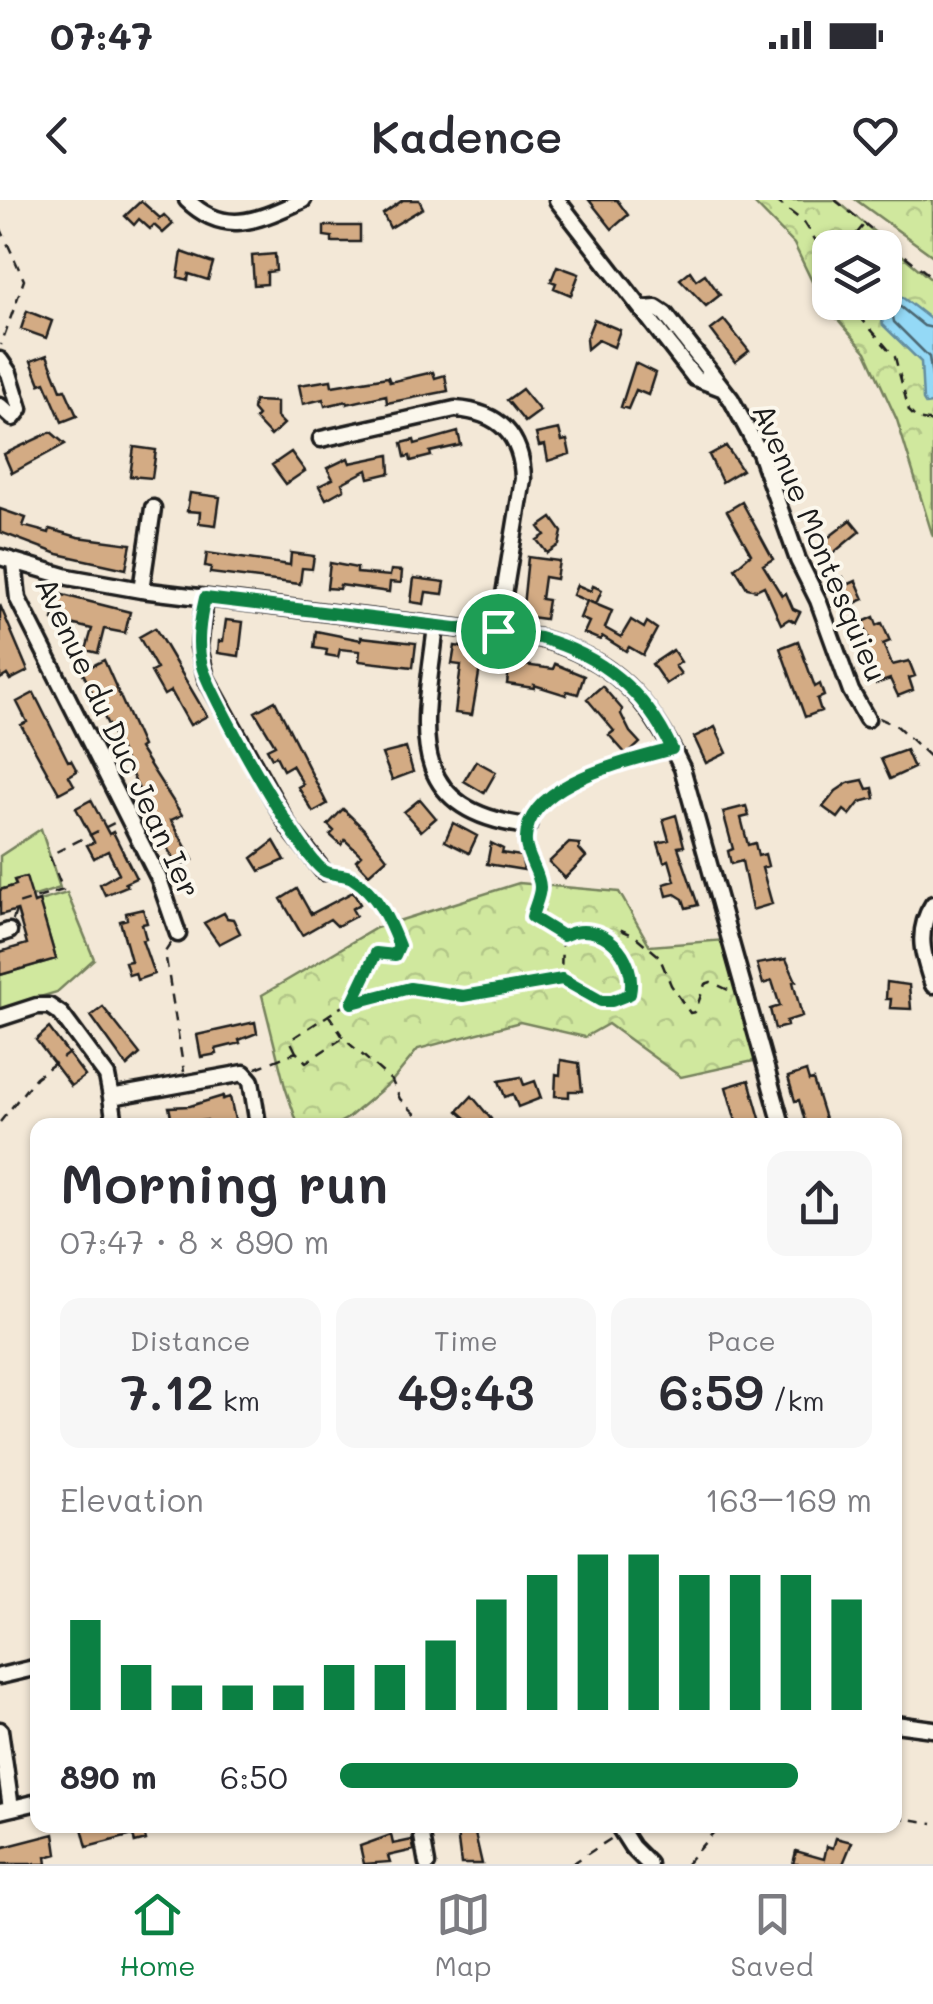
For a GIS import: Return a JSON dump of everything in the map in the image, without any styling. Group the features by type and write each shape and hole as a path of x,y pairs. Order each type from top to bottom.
{"street":[{"path":"187,200 206,215 232,224 254,220 303,200"},
{"name":"Avenue Montesquieu","path":"557,200 644,309 656,308 665,314 731,399 760,453 798,560 818,600 851,691 867,720"},
{"path":"0,360 9,373 20,409 13,418 0,406"},
{"path":"322,440 454,409 491,418 506,430 522,456 523,479 498,631"},
{"path":"140,590 153,508"},
{"path":"7,560 68,577 140,590 498,631 565,645 618,676 640,697 682,768 780,1118"},
{"name":"Avenue du Duc Jean Ier","path":"7,560 18,599 159,879 178,934"},
{"path":"205,598 198,647 206,678 290,829 324,872"},
{"path":"436,626 424,735 434,774 462,804 505,823 528,826"},
{"path":"933,904 921,938 933,985"},
{"path":"0,1018 37,1006 49,1006 60,1014 107,1076 114,1118"},
{"path":"112,1097 244,1073 251,1082 259,1118"},
{"path":"0,1676 30,1668"},
{"path":"902,1725 933,1729"},
{"path":"0,1730 5,1809 30,1804"},
{"path":"421,1833 427,1864"},
{"path":"624,1833 648,1864"}],"path":[{"path":"775,200 804,222 812,235"},
{"path":"835,200 933,278"},
{"path":"860,230 865,224"},
{"path":"0,227 24,280 0,347"},
{"path":"862,320 895,357 910,411 917,420 933,422"},
{"path":"867,720 880,718 897,726 933,760"},
{"path":"343,1038 306,1062 290,1040 327,1013 410,988 463,996 562,979 601,1001 630,994 631,970 624,955 603,936 582,930 563,936 532,917 540,889 526,844 528,826 544,798 608,767 672,749"},
{"path":"4,932 18,904 62,890 52,854 127,816"},
{"path":"324,872 343,874 362,886 388,919 399,946 395,955 376,953 352,1003"},
{"path":"603,936 619,929 650,946 690,1013 696,1012 705,984 711,982 730,993 744,988"},
{"path":"178,934 165,952 186,1083"},
{"path":"562,979 559,951 563,936"},
{"path":"327,1013 343,1038 392,1081 400,1099 420,1118"},
{"path":"0,1122 36,1077 83,1042"},
{"path":"244,1073 296,1052"},
{"path":"902,1819 933,1823"},
{"path":"572,1864 613,1833"},
{"path":"686,1864 713,1833"}],"green space":[{"path":"751,200 836,200 872,230 812,230 812,281 794,244"},
{"path":"856,200 933,200 933,256"},
{"path":"902,255 933,281 933,537 897,420 866,352 838,320 902,320"},
{"path":"41,829 60,888 32,897 25,877 0,890 0,856"},
{"path":"519,883 619,892 650,946 725,940 758,1060 681,1077 608,1024 585,1037 520,1022 418,1049 392,1081 348,1118 296,1118 262,995 376,928"},
{"path":"67,893 94,959 57,992 0,1009 0,975 56,959 39,901"}],"water":[{"path":"902,297 933,321 932,404 926,405 923,400 921,362 882,320 902,320"}],"building":[{"path":"403,200 419,200 423,208 390,228 383,214"},
{"path":"589,200 617,200 628,215 612,229"},
{"path":"141,201 158,220 164,215 173,224 163,233 154,225 150,229 139,219 134,225 125,216"},
{"path":"324,226 360,226 360,242 332,242 332,237 324,236"},
{"path":"182,252 213,263 208,280 189,274 188,280 178,277"},
{"path":"275,254 276,271 267,272 267,284 254,285 252,256"},
{"path":"557,266 579,274 571,295 554,288 556,283 551,281"},
{"path":"690,271 696,280 705,274 720,295 706,306 680,279"},
{"path":"27,311 52,321 46,338 21,329"},
{"path":"594,319 620,330 614,347 598,340 587,349 586,339"},
{"path":"724,320 749,351 735,362 711,330"},
{"path":"47,355 77,416 62,422 31,361"},
{"path":"635,363 655,373 648,395 636,390 628,409 621,407"},
{"path":"433,372 435,378 445,375 448,391 387,403 386,395 347,404 325,406 323,399 303,404 299,385 331,380 332,386 388,377 390,382"},
{"path":"522,389 540,411 525,422 507,400"},
{"path":"254,401 277,402 277,417 284,424 271,436 255,419 258,416 253,410"},
{"path":"559,429 570,454 548,461 545,445 539,446 536,434"},
{"path":"51,432 65,444 12,473 4,454"},
{"path":"458,432 461,445 411,461 410,456 405,457 402,443 414,440 415,444"},
{"path":"726,446 742,470 722,482 709,455"},
{"path":"134,447 156,450 152,478 130,476"},
{"path":"291,452 305,471 286,484 272,465"},
{"path":"389,455 390,473 369,478 367,470 342,483 344,489 326,499 319,486 333,479 327,468 348,458 350,463"},
{"path":"190,493 220,497 216,525 199,523 200,512 187,511"},
{"path":"742,502 773,559 763,565 782,596 786,593 793,609 800,612 795,622 789,619 781,624 764,586 756,590 747,588 735,568 751,554 727,511"},
{"path":"0,509 26,518 23,526 49,533 50,529 131,544 126,569 58,554 0,532"},
{"path":"552,518 562,532 559,545 547,553 537,540 545,535 539,527"},
{"path":"851,520 860,531 826,559 816,547"},
{"path":"207,553 290,565 291,553 314,556 312,569 302,568 300,584 210,573 211,567 205,566"},
{"path":"528,557 559,561 556,579 544,577 541,599 548,600 545,619 522,616"},
{"path":"330,563 357,568 357,573 390,576 391,570 402,571 401,583 390,582 389,592 340,585 339,589 327,588"},
{"path":"843,577 847,585 856,581 864,599 844,608 830,582"},
{"path":"414,578 445,582 443,594 426,592 424,604 411,602"},
{"path":"577,585 591,591 593,586 602,590 596,604 588,601 612,611 605,628 621,637 631,620 644,628 647,622 657,629 643,655 629,647 626,651 602,636 600,640 584,633 589,622 580,618 587,601 573,595"},
{"path":"59,594 130,612 125,633 104,629 98,653 86,650 92,629 53,620"},
{"path":"0,605 28,671 10,680 7,675 0,679"},
{"path":"874,617 877,625 882,623 890,641 883,644 892,665 909,661 915,676 909,678 913,690 898,696 890,679 876,684 866,655 860,658 855,647 870,641 863,622"},
{"path":"226,620 243,622 239,656 218,653"},
{"path":"155,628 207,716 190,725 171,691 164,695 151,672 157,669 139,637"},
{"path":"316,631 361,640 416,643 413,667 359,661 360,651 340,649 338,657 326,655 327,650 314,648"},
{"path":"798,641 815,687 820,684 824,696 817,699 821,711 805,717 780,648"},
{"path":"455,646 483,650 472,715 455,713 461,665 452,664"},
{"path":"673,650 681,662 675,666 681,674 666,684 652,664"},
{"path":"104,660 142,746 139,748 182,815 171,820 193,860 178,867 144,807 147,806 82,671"},
{"path":"510,663 553,669 555,664 584,676 578,694 567,691 566,695 534,685 507,684"},
{"path":"602,686 622,709 630,732 640,743 627,755 609,735 614,731 587,699"},
{"path":"34,693 68,761 77,771 69,776 74,785 59,793 21,725 27,722 17,702"},
{"path":"275,701 327,804 313,812 298,787 303,784 292,765 283,770 267,749 275,745 255,712"},
{"path":"715,727 727,753 706,763 694,737"},
{"path":"406,748 413,772 392,780 382,754"},
{"path":"906,750 914,768 890,779 881,759"},
{"path":"476,761 496,772 484,793 464,781"},
{"path":"863,780 867,789 873,788 875,798 860,802 850,815 844,810 838,818 823,807 836,791"},
{"path":"420,799 436,818 421,831 404,812"},
{"path":"91,800 109,834 113,832 136,878 105,895 100,884 119,873 108,851 94,858 87,845 94,842 76,808"},
{"path":"746,806 749,816 741,818 748,845 755,843 758,856 765,854 768,866 762,868 772,904 752,910 742,861 731,864 728,851 733,849 723,812"},
{"path":"343,809 387,858 369,874 356,860 361,855 345,840 341,845 330,835 334,831 328,825"},
{"path":"676,815 684,846 678,847 698,905 686,908 683,899 675,894 667,896 664,884 675,881 669,860 664,862 658,843 669,840 663,819"},
{"path":"453,823 477,836 469,853 445,841"},
{"path":"274,841 285,860 260,871 252,858"},
{"path":"491,843 503,849 502,853 521,856 524,870 487,864"},
{"path":"569,843 580,844 579,849 586,857 565,878 549,862"},
{"path":"26,877 34,903 39,901 56,959 0,975 0,952 27,944 17,910 0,915 0,890"},
{"path":"297,889 311,914 353,892 360,904 352,909 356,916 337,926 330,919 302,935 281,899"},
{"path":"143,909 147,923 142,924 146,939 142,940 154,974 137,980 135,973 129,975 125,962 131,961 120,921 127,919 126,913"},
{"path":"224,913 233,919 240,933 219,944 204,923"},
{"path":"786,959 796,981 793,982 802,1016 775,1029 770,1009 780,1006 772,981 763,984 757,964"},
{"path":"887,982 909,985 911,1009 890,1008"},
{"path":"103,1007 140,1054 127,1066 91,1016"},
{"path":"255,1022 257,1033 239,1040 240,1043 216,1049 217,1054 201,1057 197,1035"},
{"path":"49,1028 85,1076 71,1086 36,1040"},
{"path":"561,1060 579,1063 582,1091 569,1091 569,1097 555,1096"},
{"path":"806,1071 809,1081 813,1080 825,1118 804,1118 788,1077"},
{"path":"521,1077 524,1085 535,1081 541,1098 518,1107 513,1094 505,1097 499,1081"},
{"path":"749,1080 760,1118 735,1118 726,1087"},
{"path":"472,1096 490,1118 466,1118 458,1111"},
{"path":"230,1097 235,1118 171,1118 169,1107"},
{"path":"83,1833 144,1833 146,1840 135,1843 133,1835 87,1847"},
{"path":"457,1833 475,1833 482,1864 461,1864"},
{"path":"54,1834 57,1854 46,1857 47,1864 0,1864 0,1848"},
{"path":"391,1835 393,1844 412,1840 414,1850 388,1856 390,1862 364,1864 360,1846"},
{"path":"836,1838 852,1842 843,1864 793,1864 796,1851 824,1859 827,1846 833,1848"}],"route":[{"path":"205,598 498,631 565,645 593,659 640,697 672,749 608,767 544,798 528,826 526,844 540,889 532,917 563,936 582,930 614,944 631,970 630,994 601,1001 562,979 463,996 410,988 352,1003 376,953 395,955 399,946 376,900 352,878 324,872 290,829 211,688 198,647 205,598"}]}
